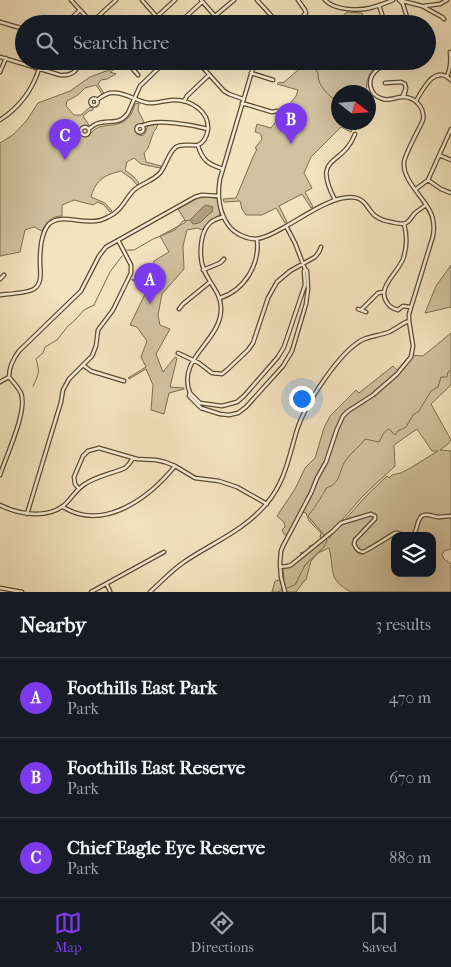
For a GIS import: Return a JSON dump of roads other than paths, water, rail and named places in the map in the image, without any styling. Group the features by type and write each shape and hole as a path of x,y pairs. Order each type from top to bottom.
{"street":[{"path":"71,0 85,15"},
{"path":"100,15 116,0"},
{"path":"142,0 155,15"},
{"path":"159,15 175,0"},
{"path":"217,15 234,0"},
{"path":"258,0 271,15"},
{"path":"298,0 306,10 305,15"},
{"path":"325,0 330,5 344,8 370,8 394,0"},
{"path":"399,0 422,6 444,19"},
{"path":"399,0 403,4 406,15"},
{"path":"422,6 440,4 447,0"},
{"path":"187,15 202,1 215,15"},
{"path":"379,5 382,15"},
{"path":"75,15 80,10"},
{"path":"0,22 15,27"},
{"path":"447,76 451,65 450,52"},
{"path":"0,56 15,61"},
{"path":"0,72 6,58"},
{"path":"0,120 12,112 25,98 33,86 39,70"},
{"path":"42,70 60,76 68,76 76,70"},
{"path":"134,70 138,75"},
{"path":"88,128 122,119 128,113 140,86 157,70"},
{"path":"205,70 226,93 243,99"},
{"path":"252,70 222,169 219,185 223,217 228,225 237,233 246,238 257,239 270,235 334,200 351,197 360,199 367,205 372,214 379,219 404,224 426,205"},
{"path":"285,592 280,568 283,546 326,462 340,422 348,411 373,395 412,357 413,346 409,321 410,307 433,236 434,227 432,215 405,172 404,163 424,114 423,109 416,101 403,97 387,100 372,93 370,84 373,73 376,70"},
{"path":"251,73 273,80"},
{"path":"184,101 209,75"},
{"path":"416,101 425,86 436,76 447,76 451,80"},
{"path":"385,83 401,82 405,84 406,88 403,97"},
{"path":"0,296 31,291 38,286 43,237 46,229 53,221 63,219 93,221 110,217 121,208 134,190 160,172 176,147 198,145 204,140 208,129 202,111 195,105 184,101 173,100 149,103 111,93 97,100"},
{"path":"242,103 272,112 277,111"},
{"path":"142,126 153,122 185,124 208,129"},
{"path":"415,189 428,180 451,129"},
{"path":"334,200 325,175 331,162 350,146 355,134"},
{"path":"198,145 206,161 222,169"},
{"path":"439,155 451,160"},
{"path":"428,180 451,193"},
{"path":"0,475 23,405 20,391 9,377 10,368 19,351 76,296 86,283 102,251 106,247 194,197 202,195 219,196"},
{"path":"223,217 208,224 201,244 204,270 220,298 220,320 188,371 186,385 189,396 201,408 229,416 238,413 246,407 282,366 292,351 307,295 308,280 295,243 286,226"},
{"path":"404,224 406,237 404,258 386,284 384,292 386,301 393,309 398,310 403,306 410,307"},
{"path":"220,298 240,287 251,272 258,256 257,239"},
{"path":"27,514 64,390 69,380 94,352 98,330 113,310 131,273 131,265 117,240"},
{"path":"178,354 199,363 212,373 222,374 253,343 268,298 277,282 290,271 315,257 321,247"},
{"path":"204,270 224,260"},
{"path":"190,394 200,403 222,406 237,402 244,396 278,357 284,347 305,286 305,269"},
{"path":"0,279 4,275"},
{"path":"179,309 210,282"},
{"path":"362,310 378,294 384,292"},
{"path":"358,309 366,312"},
{"path":"150,592 182,563 244,526 255,517 267,504 280,483 287,467 299,425 315,393 325,379 344,355 356,344 390,332 404,322 409,321"},
{"path":"84,365 91,371 124,380"},
{"path":"0,382 9,377"},
{"path":"79,489 75,484 74,477 83,456 88,450 99,448 141,460 161,461 175,466 195,478 228,484 267,504"},
{"path":"0,504 27,514 56,510 62,507 79,489 88,483 125,468 133,458"},
{"path":"62,507 86,516 104,516 119,511 153,490 175,466"},
{"path":"280,568 291,564 333,532 341,523 371,514 375,516 375,519 355,540 354,544 358,550 361,552 367,550 391,535"},
{"path":"416,532 418,522 422,516 451,516"},
{"path":"92,592 164,552"},
{"path":"107,585 110,592"},
{"path":"0,588 22,592"}],"waterway":[{"path":"316,70 319,82 331,97"},
{"path":"127,250 134,250 153,239 175,230 183,221 190,220"},
{"path":"33,386 38,373 36,359 43,353 45,347 57,340 84,310 94,305 110,272 122,256"},
{"path":"325,536 308,516 326,488 335,483 348,457 365,439 379,442 387,430 389,429 395,435 406,427 413,415 419,411 431,391 438,387 441,377 447,377 448,372 451,370"},
{"path":"287,588 295,585 305,565 323,548 327,541 326,539"},
{"path":"278,592 282,589"}],"place":[{"name":"Foothills East Reserve","path":"291,144"},
{"name":"Chief Eagle Eye Reserve","path":"65,160"},
{"name":"Foothills East Park","path":"150,304"}]}
